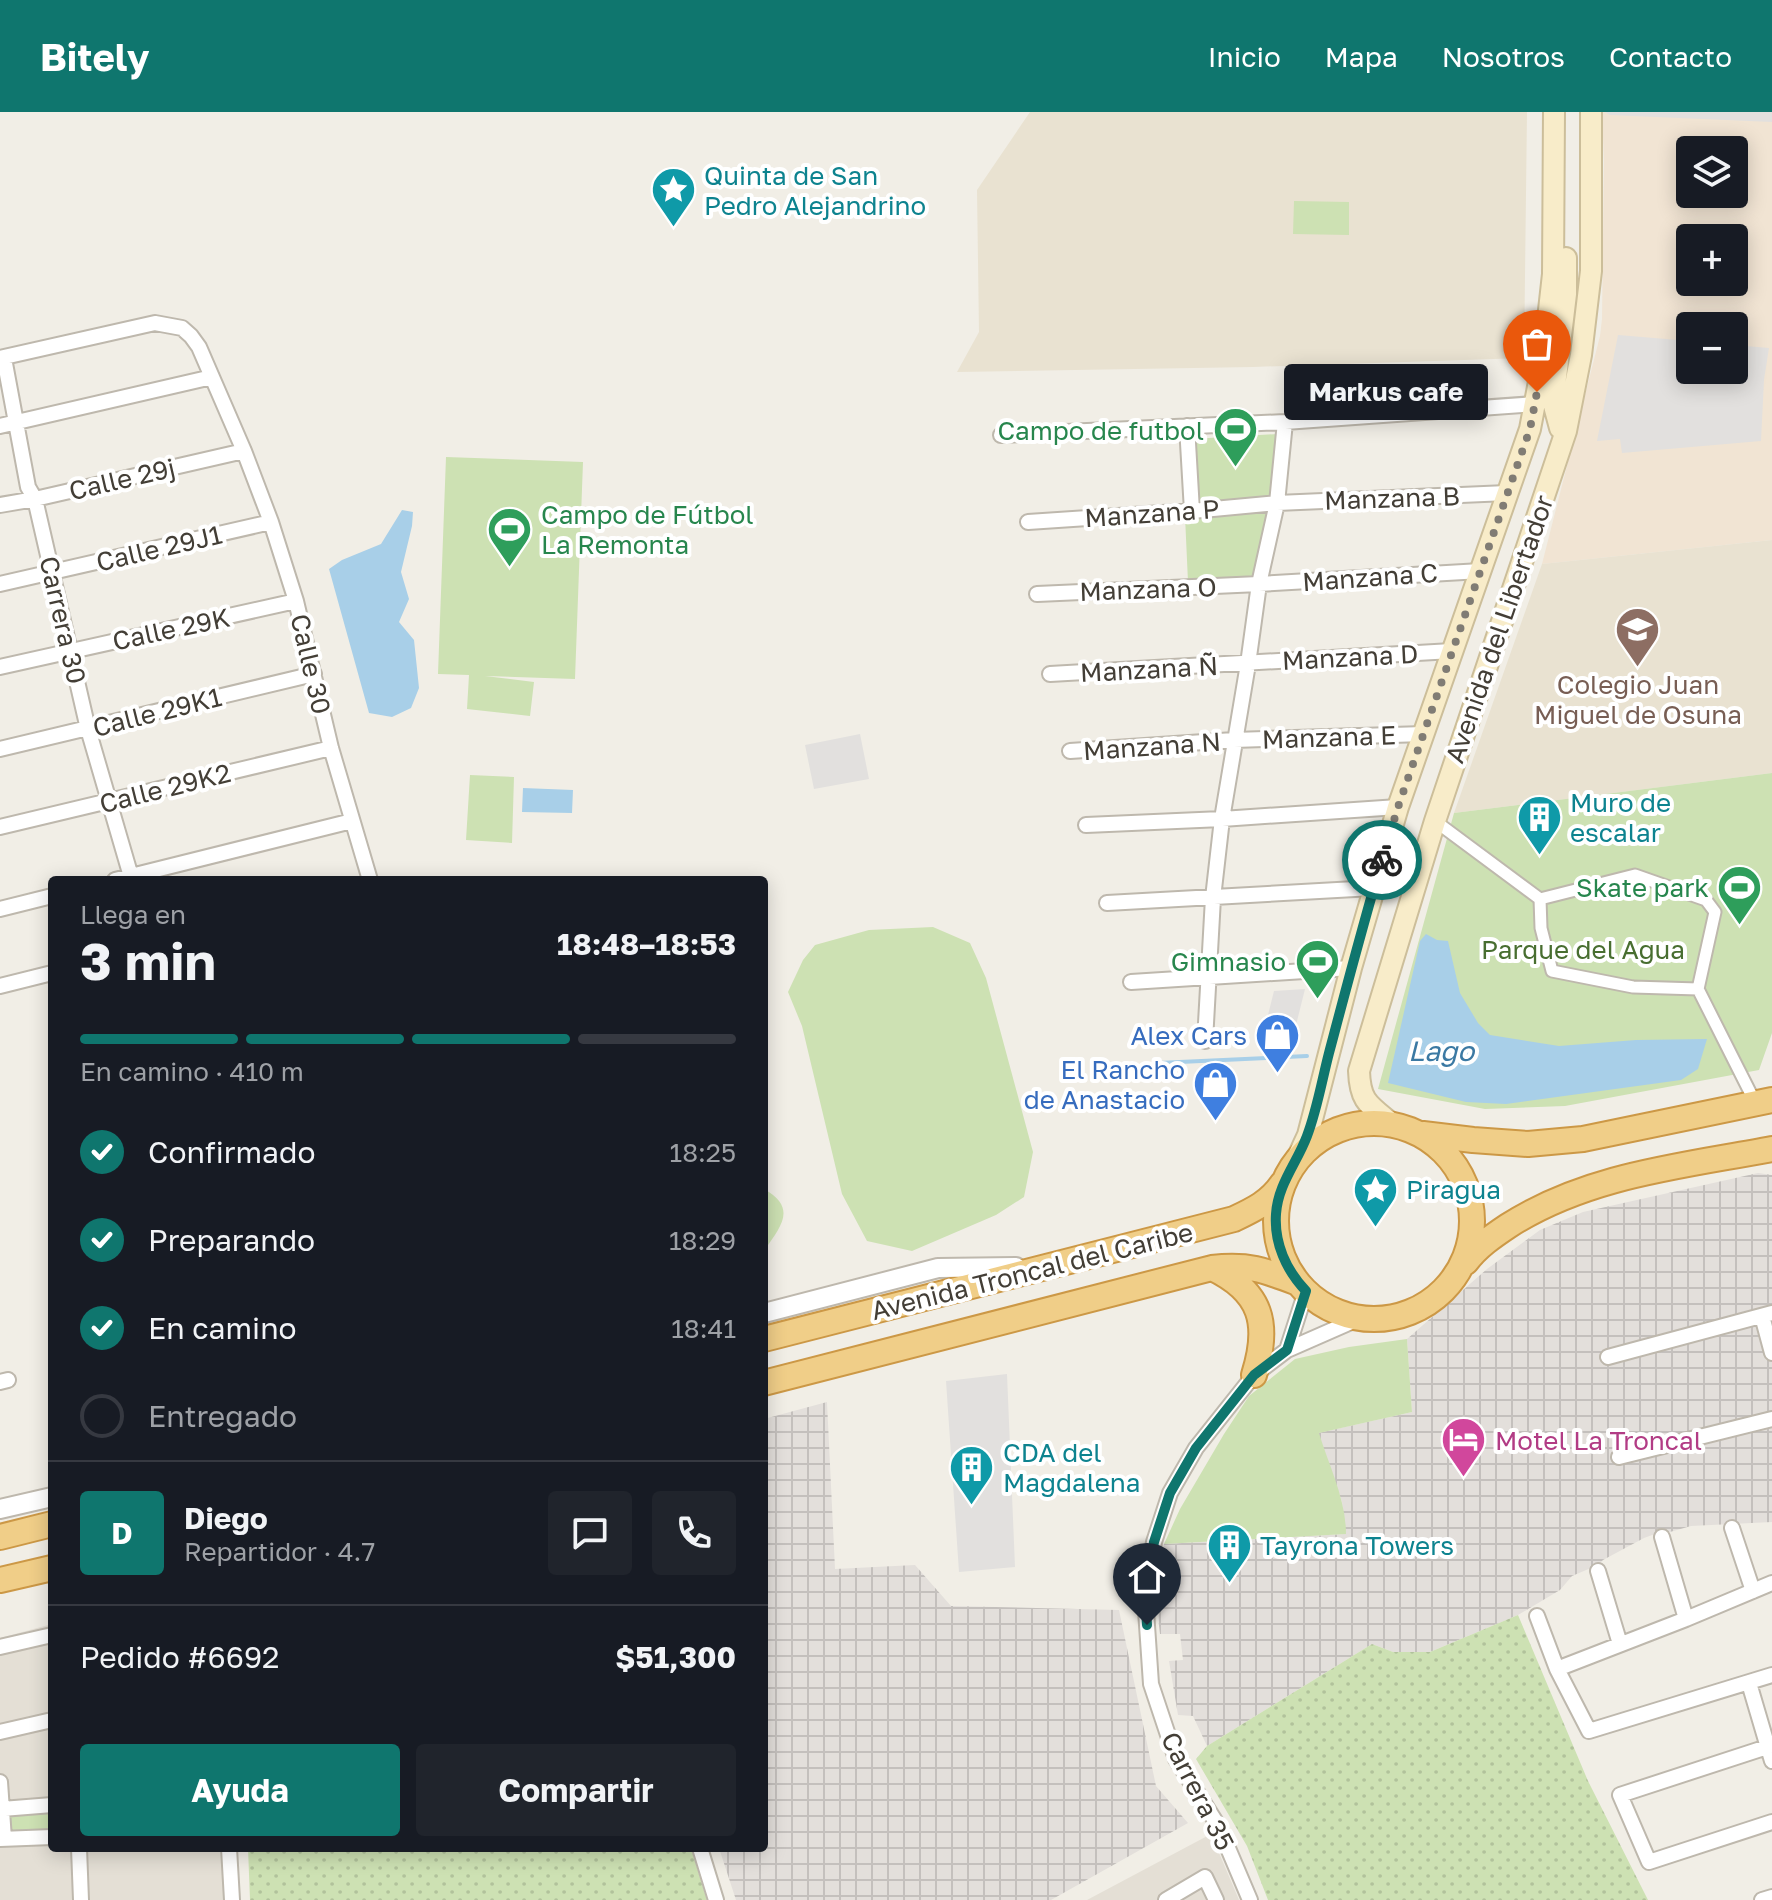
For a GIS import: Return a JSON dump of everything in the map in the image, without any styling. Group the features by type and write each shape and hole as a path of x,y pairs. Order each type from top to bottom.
{"highway":[{"path":"1419,1134 1528,1144 1583,1139 1764,1102"},
{"path":"1453,1280 1471,1241 1473,1220 1463,1179 1452,1161 1437,1146 1419,1134 1392,1124 1364,1124 1337,1130 1321,1138 1290,1171 1277,1205 1276,1233 1288,1268 1302,1287 1322,1304 1360,1318 1383,1319 1424,1305 1441,1293 1453,1280 1473,1253 1494,1235 1533,1210 1576,1191 1626,1177 1772,1149"},
{"name":"Avenida Troncal del Caribe","path":"768,1338 1234,1219 1275,1195 1290,1171"},
{"name":"Avenida Troncal del Caribe","path":"768,1382 1212,1268 1253,1267 1302,1287"},
{"path":"1212,1268 1232,1278 1248,1293 1258,1312 1263,1334 1254,1375"},
{"path":"0,1537 48,1525"},
{"path":"0,1580 48,1569"}],"main road":[{"name":"Avenida del Libertador","path":"1290,1171 1308,1135 1351,968 1398,807 1530,429 1544,355 1553,274 1554,112"},
{"name":"Avenida del Libertador","path":"1392,1124 1370,1106 1360,1089 1359,1071 1435,821 1566,431 1581,355 1591,271 1591,112"},
{"path":"1554,208 1567,243 1566,294 1553,402 1560,428 1566,431"}],"street":[{"name":"Calle 30","path":"2,358 155,323 182,328 199,347 271,522 296,601 331,748 369,876"},
{"name":"Carrera 30","path":"2,358 28,487 35,499 88,729 130,876"},
{"path":"0,426 212,377"},
{"path":"1001,435 1285,422 1535,404"},
{"path":"1205,1041 1213,898 1222,819 1259,584 1277,503 1285,422"},
{"path":"1187,426 1192,511"},
{"name":"Calle 29j","path":"0,505 244,451"},
{"name":"Manzana B","path":"1277,503 1507,493"},
{"name":"Manzana P","path":"1028,522 1277,503"},
{"name":"Calle 29J1","path":"0,584 271,522"},
{"name":"Manzana C","path":"1259,584 1481,571"},
{"name":"Manzana O","path":"1037,594 1259,584"},
{"name":"Calle 29K","path":"0,667 296,601"},
{"name":"Manzana D","path":"1248,664 1452,651"},
{"name":"Manzana Ñ","path":"1050,674 1248,664"},
{"name":"Calle 29K1","path":"0,749 314,674"},
{"name":"Manzana E","path":"1234,740 1424,734"},
{"name":"Manzana N","path":"1070,751 1234,740"},
{"name":"Calle 29K2","path":"0,827 331,748"},
{"path":"1086,825 1398,807"},
{"path":"139,876 352,821"},
{"path":"1435,821 1540,899"},
{"path":"1540,899 1635,875 1706,900 1715,912 1698,989 1764,1102"},
{"path":"1107,903 1373,888"},
{"path":"0,909 48,897"},
{"path":"1540,899 1541,928 1552,971 1633,987 1698,989"},
{"path":"1131,982 1351,968"},
{"path":"0,986 48,974"},
{"path":"768,1312 938,1268 1043,1267"},
{"path":"1287,1350 1302,1287"},
{"path":"1608,1357 1767,1314 1772,1353"},
{"name":"Carrera 35","path":"1250,1900 1219,1827 1176,1759 1151,1684 1145,1596 1154,1542 1170,1493 1196,1448 1254,1375 1287,1350 1360,1318"},
{"path":"1619,1457 1772,1419"},
{"path":"0,1509 48,1498"},
{"path":"1732,1528 1753,1591"},
{"path":"1662,1537 1686,1619"},
{"path":"1598,1571 1620,1644"},
{"path":"1557,1669 1772,1583"},
{"path":"1537,1616 1557,1669 1589,1731 1772,1675"},
{"path":"0,1647 48,1636"},
{"path":"1749,1683 1770,1754 1620,1795 1649,1862 1772,1822"},
{"path":"0,1732 48,1721"},
{"path":"0,1782 2,1839 48,1837"},
{"path":"2,1809 48,1805"},
{"path":"79,1852 81,1900"},
{"path":"229,1852 232,1900"},
{"path":"701,1852 716,1900"},
{"path":"1166,1900 1205,1877 1216,1900"},
{"path":"1762,1900 1772,1897"}],"shaded area":[{"path":"1030,112 1527,112 1524,358 957,372 979,332 977,190"},
{"path":"1602,112 1772,112 1772,540 1542,564 1602,319"},
{"path":"1605,112 1772,112 1772,122 1610,115"},
{"path":"1618,335 1676,340 1676,384 1748,384 1748,346 1769,348 1761,441 1622,453 1620,439 1597,441"},
{"name":"Colegio Juan Miguel de Osuna","path":"1772,540 1772,773 1454,813 1542,564"},
{"path":"860,734 869,779 814,789 805,745"},
{"path":"1305,989 1294,1033 1265,1027 1274,991"},
{"path":"1758,1173 1772,1175 1772,1522 1691,1526 1644,1538 1598,1565 1572,1576 1560,1590 1518,1615 1430,1652 1393,1652 1372,1644 1207,1746 1193,1716 1178,1715 1169,1661 1183,1660 1180,1634 1160,1634 1155,1593 1164,1544 1345,1534 1342,1502 1318,1433 1412,1412 1407,1339 1487,1269 1540,1230 1583,1212"},
{"path":"1007,1374 1015,1567 959,1572 946,1381"},
{"path":"827,1402 835,1569 915,1565 951,1606 1119,1610 1156,1786 1188,1823 1051,1900 736,1900 720,1852 768,1852 768,1418"},
{"path":"48,1625 48,1852 220,1852 224,1900 0,1900 0,1638"},
{"path":"1211,1834 1239,1900 1087,1900"}],"green space":[{"path":"1294,201 1349,202 1349,235 1293,234"},
{"name":"Campo de futbol","path":"1278,434 1273,498 1195,503 1192,439"},
{"name":"Campo de Fútbol La Remonta","path":"446,457 583,462 575,679 485,676 534,682 530,716 467,709 469,675 438,674"},
{"path":"1268,511 1252,581 1188,582 1185,516"},
{"name":"Parque del Agua","path":"1772,773 1772,1033 1759,1070 1565,1106 1485,1109 1378,1089 1454,813"},
{"path":"470,775 514,777 512,843 466,840"},
{"path":"933,927 970,943 986,978 1033,1152 1024,1197 996,1215 912,1251 867,1241 842,1194 802,1026 788,992 803,960 815,945 869,930"},
{"path":"768,1192 783,1210 781,1225 768,1245"},
{"path":"1407,1339 1412,1412 1319,1433 1340,1495 1346,1534 1164,1544 1180,1509 1249,1396 1295,1359"},
{"path":"1518,1615 1588,1781 1648,1900 1268,1900 1247,1846 1196,1759 1207,1746 1372,1644 1393,1652 1430,1652"},
{"path":"48,1808 48,1833 6,1834 7,1811"},
{"path":"248,1852 692,1852 707,1900 250,1900"}],"water":[{"path":"402,510 413,512 401,572 409,599 399,622 414,640 419,688 411,708 392,717 369,713 329,569 342,560 381,544"},
{"path":"523,788 573,790 572,813 522,812"},
{"name":"Lago","path":"1426,934 1448,941 1460,993 1478,1023 1490,1035 1559,1046 1707,1039 1698,1069 1681,1080 1506,1104 1466,1102 1388,1083 1420,941"}],"waterway":[{"path":"1158,1063 1307,1056"}],"way so far":[{"path":"1382,860 1530,429 1537,392"}],"place":[{"name":"Quinta de San Pedro Alejandrino","path":"673,229"},
{"name":"Markus cafe","path":"1537,392"},
{"name":"Campo de futbol","path":"1235,469"},
{"name":"Campo de Fútbol La Remonta","path":"510,568"},
{"name":"Colegio Juan Miguel de Osuna","path":"1638,668"},
{"name":"Muro de escalar","path":"1539,856"},
{"name":"Skate park","path":"1740,926"},
{"name":"Gimnasio","path":"1317,1000"},
{"name":"Alex Cars","path":"1278,1074"},
{"name":"El Rancho de Anastacio","path":"1216,1123"},
{"name":"Piragua","path":"1375,1228"},
{"name":"Motel La Troncal","path":"1464,1479"},
{"name":"CDA del Magdalena","path":"972,1506"},
{"name":"Tayrona Towers","path":"1229,1584"}],"route":[{"path":"1147,1625 1145,1596 1154,1542 1170,1493 1196,1448 1254,1375 1287,1350 1306,1291 1288,1268 1280,1251 1276,1233 1279,1196 1308,1135 1382,860"}]}
